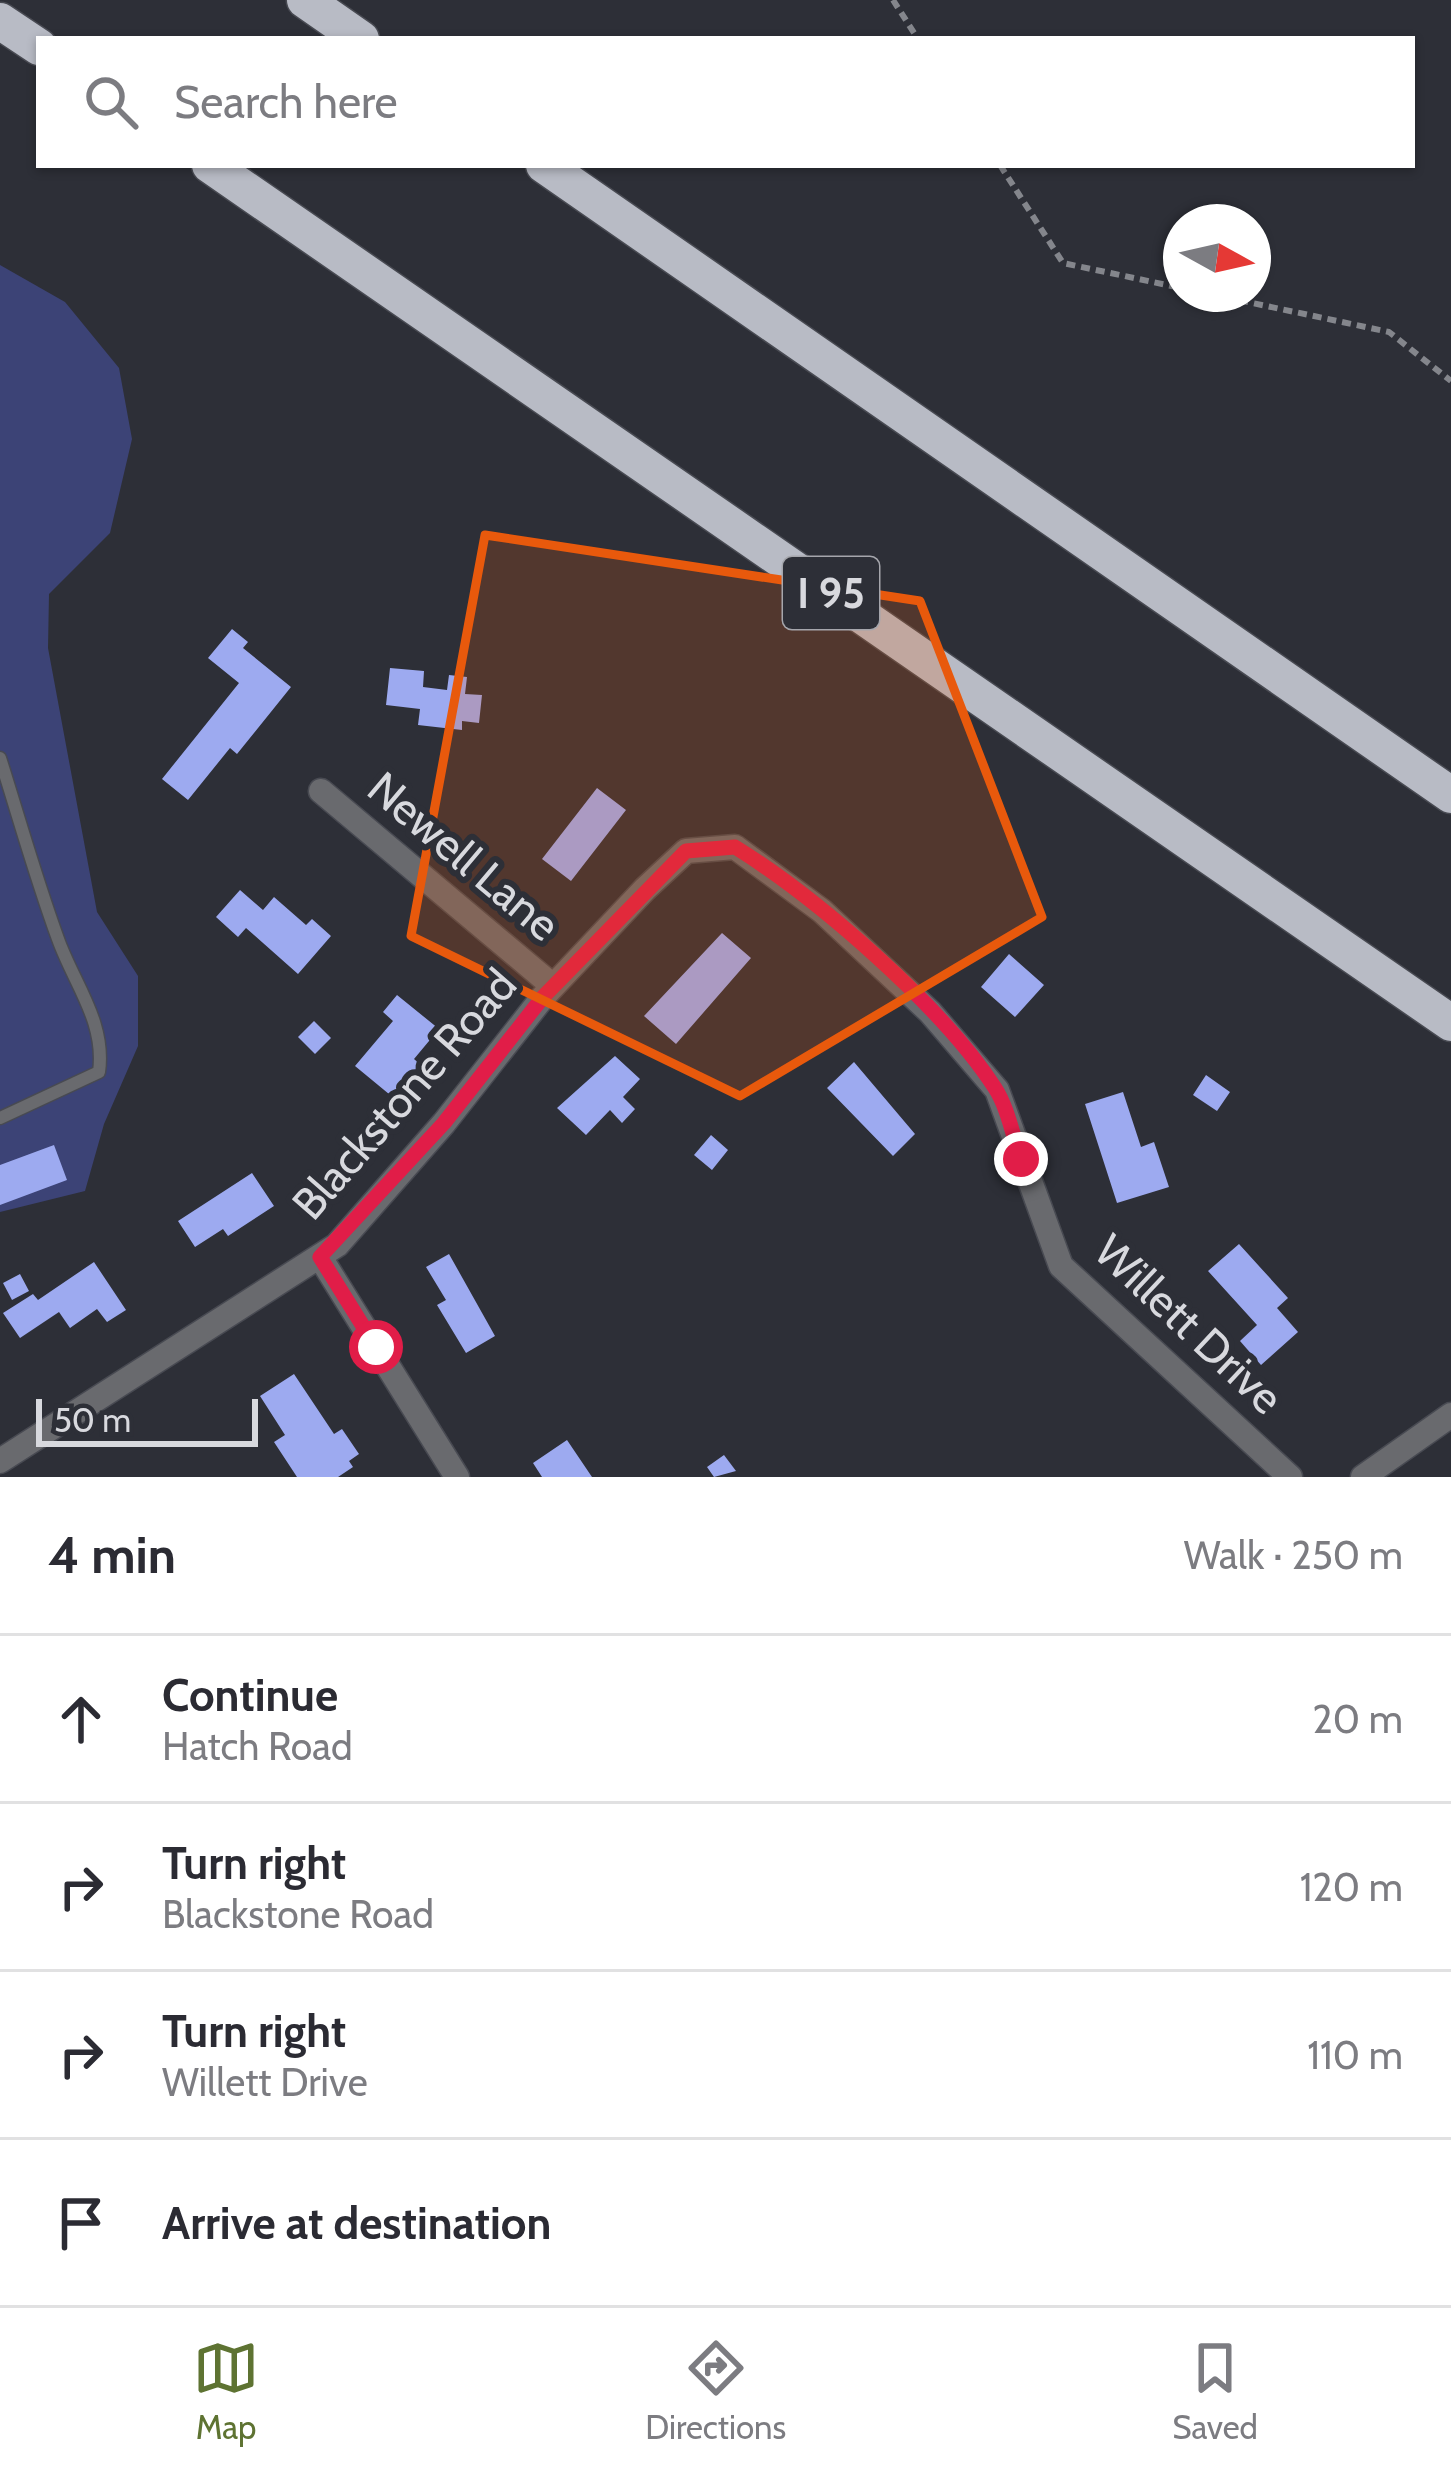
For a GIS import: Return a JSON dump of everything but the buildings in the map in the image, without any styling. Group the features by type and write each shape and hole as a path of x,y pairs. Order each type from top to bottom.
{"highway":[{"path":"305,0 357,36"},
{"path":"0,21 36,45"},
{"name":"I 95","path":"214,168 1451,1023"},
{"path":"548,168 1451,795"}],"street":[{"name":"Newell Lane","path":"321,791 553,986"},
{"name":"Blackstone Road","path":"0,1462 320,1257 444,1123 553,986 686,851 731,847"},
{"name":"Willett Drive","path":"731,847 770,868 823,911 930,1012 997,1090 1060,1266 1290,1477"},
{"path":"320,1257 458,1477"},
{"path":"1363,1477 1451,1415"}],"lane":[{"path":"0,758 59,943 95,1022 102,1051 99,1072 0,1118"}],"path":[{"path":"893,0 916,36"},
{"path":"1002,168 1063,262 1163,284"},
{"path":"1271,307 1389,332 1451,381"}],"highlighted area":[{"path":"485,535 920,601 1042,917 740,1096 411,936"}],"shaded area":[{"path":"0,265 65,302 119,368 132,439 110,533 49,594 48,648 97,912 138,976 138,1046 104,1124 85,1191 0,1212"}],"route":[{"path":"376,1347 320,1257 337,1245 444,1123 543,997 686,851 735,847 770,868 823,911 930,1012 997,1090 1021,1159"}]}
